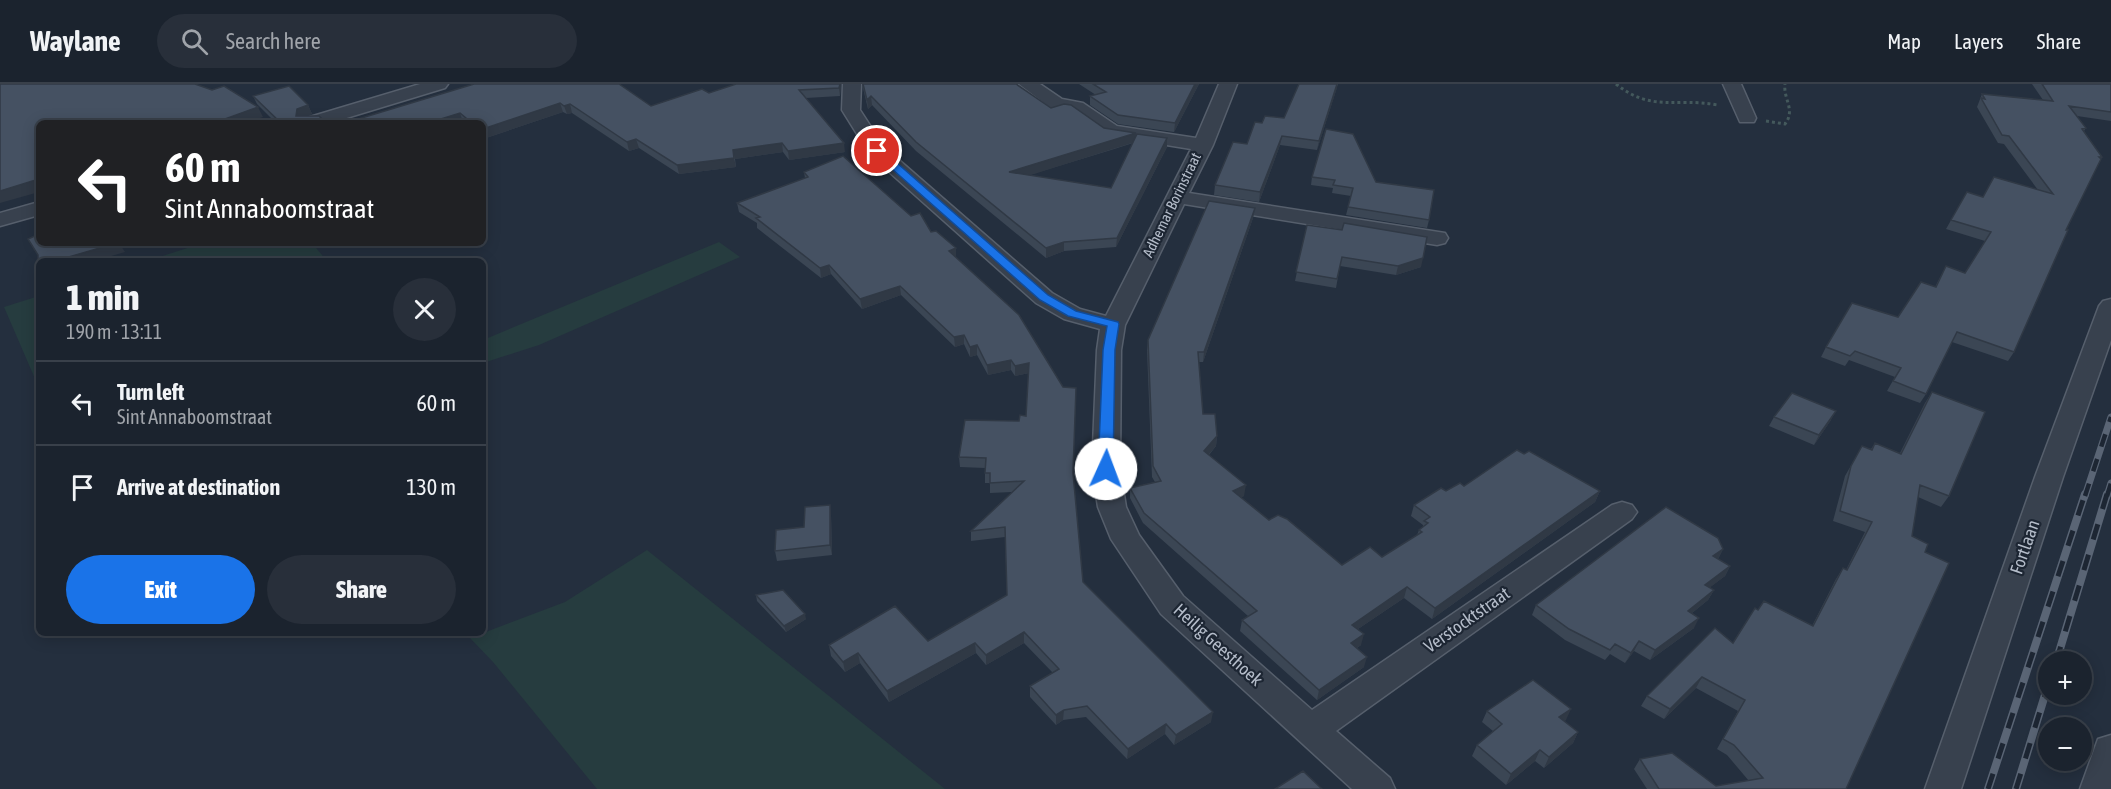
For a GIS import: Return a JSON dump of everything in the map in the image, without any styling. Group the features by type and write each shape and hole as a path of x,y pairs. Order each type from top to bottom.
{"street":[{"path":"320,120 438,84"},
{"path":"852,84 851,110 877,151 1044,298 1072,314 1113,324"},
{"path":"1028,84 1057,104 1077,107 1112,131 1203,145"},
{"path":"1057,84 1078,98 1077,107"},
{"name":"Adhemar Borinstraat","path":"1113,324 1203,145 1228,84"},
{"path":"1732,84 1747,118"},
{"path":"1176,197 1437,238"},
{"path":"0,220 36,209"},
{"name":"Fortlaan","path":"1943,789 2053,466 2111,306"},
{"name":"Heilig Geesthoek","path":"1113,324 1109,350 1106,469 1112,507 1126,539 1172,605 1377,789"},
{"name":"Verstocktstraat","path":"1312,729 1622,512"},
{"path":"2098,789 2111,750"}],"green space":[{"path":"719,242 740,257 539,345 486,362 486,339"},
{"path":"194,246 314,246 324,258 156,258"},
{"path":"36,297 36,381 4,307"},
{"path":"647,550 945,789 597,789 493,662 470,638 486,636 486,632 565,602"}],"building":[{"path":"0,84 195,84 212,90 224,86 258,107 222,120 36,120 36,180 0,191"},
{"path":"474,84 619,84 651,106 702,89 709,93 736,84 840,84 839,88 799,90 844,143 788,151 782,143 733,150 734,158 677,165 636,139 627,142 570,104 564,106 560,103 486,128 486,120 468,120 460,113 438,120 355,120"},
{"path":"863,84 1016,84 1051,108 1064,104 1071,105 1104,128 1136,133 1009,172 1111,188 1137,134 1167,138 1117,238 1064,242 1046,248 916,142 871,96 867,100"},
{"path":"1093,84 1195,84 1175,123 1118,115 1090,96 1106,92"},
{"path":"1299,84 1337,84 1319,141 1282,136 1260,192 1215,185 1233,142 1247,144 1255,122 1262,123 1265,116 1284,118"},
{"path":"2042,84 2111,84 2111,112 2069,106 2086,128 2082,129 2102,157 2099,157 2101,159 2066,230 2068,230 2014,352 1957,332 1926,394 1893,381 1901,368 1855,351 1850,356 1826,347 1852,303 1898,317 1921,282 1936,287 1946,266 1965,273 1991,232 1951,220 1967,192 1983,197 1994,177 2053,194 2009,136 2002,135 1981,98 1985,99 1982,94 2053,101"},
{"path":"289,86 308,105 297,109 296,116 319,116 323,120 278,120 253,96"},
{"path":"1326,129 1353,134 1376,182 1434,190 1429,220 1348,207 1353,188 1333,185 1335,180 1312,177"},
{"path":"843,156 911,216 920,213 931,232 936,231 956,248 949,251 1019,315 1063,387 1076,388 1073,473 1083,582 1213,712 1176,735 1166,724 1128,749 1087,706 1064,710 1056,715 1030,686 1059,669 1024,632 986,655 975,643 887,691 858,653 843,662 829,645 895,606 928,641 1007,595 1005,527 971,531 1024,481 990,483 990,473 985,473 986,458 959,457 965,420 1019,421 1020,415 1026,416 1029,363 1015,366 1011,360 987,365 977,345 970,347 964,335 954,337 900,286 860,299 829,265 820,268 756,218 760,217 737,203 808,177 804,172"},
{"path":"1209,201 1255,208 1204,352 1198,352 1203,414 1215,414 1217,436 1204,451 1246,485 1233,491 1269,520 1278,515 1287,519 1342,565 1370,547 1382,557 1422,532 1419,530 1428,523 1424,521 1430,517 1414,505 1441,488 1446,491 1460,483 1464,486 1517,450 1524,454 1529,451 1600,491 1435,608 1407,587 1352,625 1364,634 1351,643 1367,657 1319,690 1242,620 1257,611 1144,513 1130,488 1161,481 1153,466 1148,340"},
{"path":"1344,223 1427,237 1423,258 1398,266 1342,257 1337,279 1296,272 1307,225 1342,230"},
{"path":"36,235 36,246 107,246 65,258 38,258 28,239"},
{"path":"1932,392 1985,412 1949,496 1920,485 1912,536 1928,544 1925,552 1949,563 1846,789 1659,789 1640,759 1672,753 1716,786 1763,778 1734,745 1723,739 1745,700 1702,677 1670,709 1647,696 1715,628 1733,643 1755,608 1758,610 1764,601 1813,626 1843,568 1847,570 1872,522 1840,511 1851,466 1862,446 1872,450 1875,443 1901,454"},
{"path":"1792,393 1836,411 1819,435 1774,417"},
{"path":"830,505 830,545 775,551 776,530 804,527 805,507"},
{"path":"1666,507 1718,538 1723,549 1713,556 1730,566 1705,585 1714,590 1688,611 1699,618 1655,650 1639,641 1631,653 1615,644 1610,650 1569,629 1536,605"},
{"path":"783,590 805,614 784,626 756,595"},
{"path":"1533,680 1571,709 1559,717 1578,732 1549,757 1540,750 1511,774 1477,745 1502,724 1487,711"},
{"path":"1303,771 1322,789 1275,789"}],"railway":[{"path":"2085,496 2111,417"},
{"path":"2107,496 2111,483"},
{"path":"1988,789 2085,494"},
{"path":"2059,651 2107,494"},
{"path":"2016,789 2042,705"}],"route":[{"path":"877,151 1044,298 1072,314 1113,324 1109,350 1106,469"}]}
